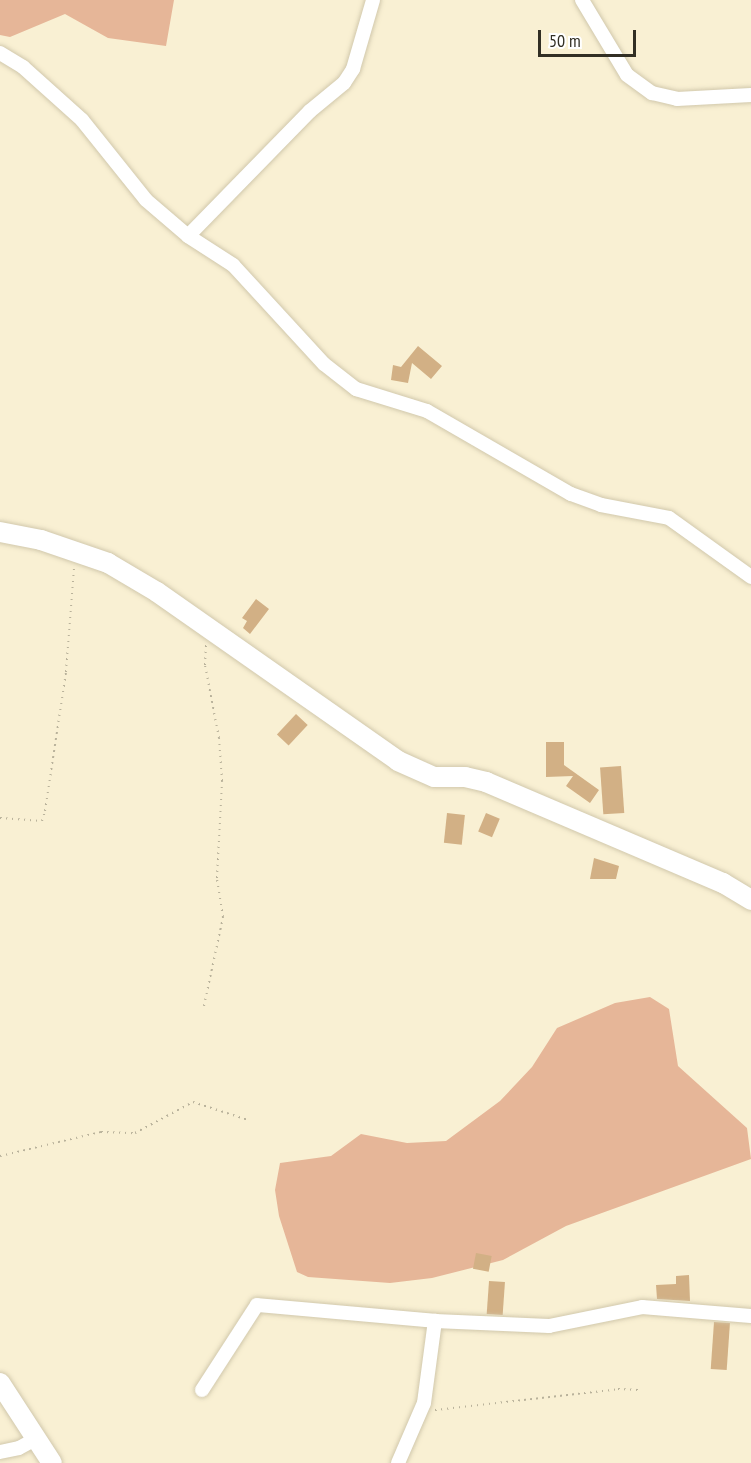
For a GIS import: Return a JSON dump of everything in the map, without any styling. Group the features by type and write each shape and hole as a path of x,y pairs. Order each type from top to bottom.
{"street":[{"path":"188,236 310,111 344,83 353,69 373,0"},
{"path":"582,0 627,75 652,93 677,99 751,94"},
{"path":"0,53 23,67 82,120 146,200 188,236 233,265 324,364 356,389 427,411 572,494 601,505 669,518 751,577"},
{"path":"0,532 75,550 108,563 157,592 398,761 434,777 465,777 486,782 723,883 751,900"},
{"path":"202,1390 257,1305 435,1321 549,1326 642,1307 751,1316"},
{"path":"398,1463 420,1411 435,1321"},
{"path":"0,1383 52,1463"},
{"path":"0,1452 19,1448 37,1438"}],"path":[{"path":"0,818 42,820 45,811 66,672 75,550"},
{"path":"204,1006 223,917 217,878 222,781 219,738 205,665 210,630"},
{"path":"0,1156 101,1132 135,1132 150,1128 193,1102 248,1120"},
{"path":"420,1411 480,1408 618,1389 638,1390"}],"shaded area":[{"path":"0,0 174,0 166,46 108,38 65,14 10,37 0,35"},
{"path":"650,997 669,1009 678,1066 747,1128 751,1159 566,1226 503,1260 432,1278 390,1283 308,1277 297,1272 279,1216 275,1190 280,1163 331,1156 361,1134 407,1143 446,1141 500,1101 532,1067 557,1028 615,1003"}],"building":[{"path":"418,346 442,366 431,379 412,363 408,383 391,380 393,365 401,367"},
{"path":"256,599 269,609 250,634 243,628 247,621 242,618"},
{"path":"296,714 308,725 289,745 277,734"},
{"path":"546,742 564,742 564,765 599,790 590,803 566,786 573,776 546,777"},
{"path":"621,766 624,813 603,814 600,767"},
{"path":"447,813 465,815 462,845 444,843"},
{"path":"486,813 500,819 492,837 478,831"},
{"path":"594,858 619,866 616,879 590,879"},
{"path":"476,1253 492,1256 489,1272 473,1269"},
{"path":"689,1275 690,1301 657,1299 656,1285 676,1284 676,1276"},
{"path":"489,1281 505,1282 503,1315 487,1314"},
{"path":"714,1322 730,1323 727,1370 711,1369"}]}
